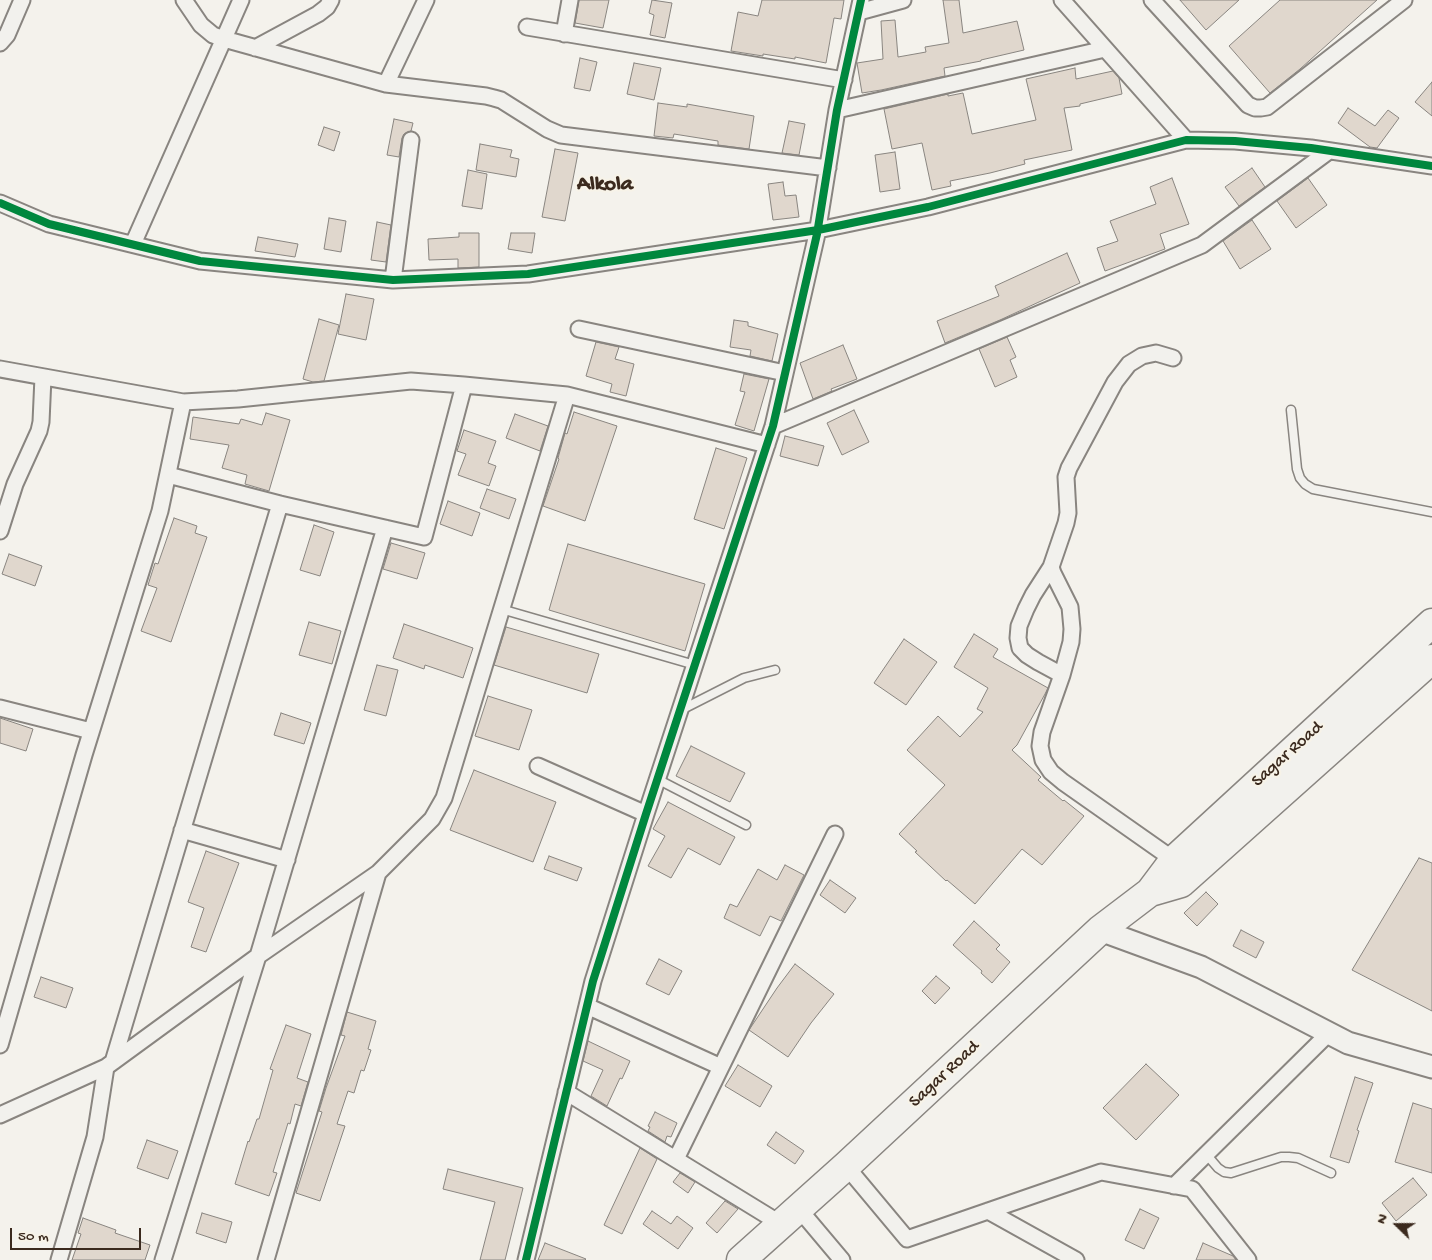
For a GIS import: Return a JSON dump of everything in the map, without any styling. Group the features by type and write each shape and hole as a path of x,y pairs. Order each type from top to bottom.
{"highway":[{"name":"Sagar Road","path":"741,1260 846,1166 1100,930 1150,892 1174,860 1432,623"},
{"name":"Sagar Road","path":"1150,892 1181,883 1432,659"}],"main road":[{"path":"1100,930 1201,967 1348,1043 1432,1067"}],"street":[{"path":"1,44 7,35 22,0"},
{"path":"184,0 200,25 213,35 224,39 386,84 494,98 501,100 547,129 561,134 828,168"},
{"path":"133,244 241,0"},
{"path":"255,48 318,14 327,7 331,0"},
{"path":"386,84 426,0"},
{"path":"564,34 570,0"},
{"path":"526,1260 593,981 773,426 818,230 837,110 860,6 903,0"},
{"path":"1062,0 1186,140"},
{"path":"1152,0 1248,105 1261,108 1267,107 1404,0"},
{"path":"527,27 844,80"},
{"path":"837,110 1105,48"},
{"path":"393,280 411,140"},
{"path":"0,203 49,224 200,260 393,280 528,274 818,230 928,207 1186,140 1235,141 1329,151 1432,166"},
{"path":"773,426 1202,245 1329,151"},
{"path":"579,328 786,372"},
{"path":"1062,675 1027,654 1020,648 1018,638 1019,626 1026,609 1051,567 1066,523 1068,513 1066,477 1069,468 1115,382 1128,364 1142,356 1156,353 1173,358"},
{"path":"0,369 183,402 238,399 411,381 567,394 767,445"},
{"path":"0,531 15,484 42,422 42,377"},
{"path":"168,475 280,504 424,537 464,385"},
{"path":"0,1115 109,1064 378,872 432,819 444,798 567,394"},
{"path":"0,1045 91,731 160,511 183,402"},
{"path":"58,1260 96,1137 109,1064 280,504"},
{"path":"162,1260 258,956 385,528"},
{"path":"1051,567 1070,607 1072,617 1071,642 1062,675 1042,732 1040,746 1043,760 1062,782 1174,860"},
{"path":"0,708 91,731"},
{"path":"538,766 646,814"},
{"path":"182,830 287,860"},
{"path":"676,1159 835,834"},
{"path":"266,1260 378,872"},
{"path":"587,1006 721,1067"},
{"path":"1174,1186 1329,1033"},
{"path":"566,1092 676,1159 790,1217 842,1260"},
{"path":"846,1166 907,1239 1101,1172 1192,1189 1248,1260"},
{"path":"988,1211 1076,1260"}],"lane":[{"path":"1291,410 1296,469 1305,484 1313,489 1432,512"},
{"path":"501,609 694,665"},
{"path":"679,711 744,678 775,670"},
{"path":"657,779 746,825"},
{"path":"1206,1154 1224,1172 1231,1172 1289,1157 1298,1158 1331,1173"}],"building":[{"path":"579,0 609,0 603,28 575,23"},
{"path":"652,0 672,3 665,38 650,35 654,15 649,13"},
{"path":"762,0 844,0 841,19 834,18 826,63 795,57 795,59 731,51 738,12 758,16"},
{"path":"943,0 959,0 963,33 1017,21 1024,50 944,68 945,76 862,93 857,63 883,59 881,21 895,20 898,57 926,52 925,47 949,43"},
{"path":"1180,0 1239,0 1206,30"},
{"path":"1280,0 1377,0 1300,69 1270,93 1229,46"},
{"path":"580,58 597,62 590,91 574,88"},
{"path":"634,63 661,68 654,100 627,94"},
{"path":"1075,68 1076,79 1113,71 1119,78 1122,94 1080,104 1080,106 1064,108 1072,150 1024,160 1025,164 950,181 951,186 932,190 922,143 892,149 884,109 948,94 948,96 963,93 972,134 1036,120 1026,79"},
{"path":"1432,82 1432,116 1415,102"},
{"path":"658,103 687,107 687,104 754,116 749,149 718,145 718,141 674,134 673,138 654,136"},
{"path":"1348,108 1375,126 1388,110 1399,118 1377,148 1370,147 1338,123"},
{"path":"394,119 413,123 411,131 404,134 402,138 399,157 387,155"},
{"path":"789,121 805,124 799,155 782,153"},
{"path":"324,127 340,132 334,151 318,145"},
{"path":"480,144 512,150 510,157 519,159 516,177 476,170"},
{"path":"555,149 578,153 565,221 542,217"},
{"path":"895,152 900,189 880,192 875,155"},
{"path":"1252,168 1265,187 1239,206 1225,187"},
{"path":"468,170 487,174 482,209 462,206"},
{"path":"1172,178 1189,224 1160,234 1165,249 1105,271 1097,248 1118,241 1110,221 1156,204 1150,187"},
{"path":"1308,178 1327,205 1296,228 1277,201"},
{"path":"783,182 785,196 796,195 799,217 773,220 768,184"},
{"path":"329,218 346,221 341,252 324,249"},
{"path":"1252,220 1271,249 1240,269 1223,241"},
{"path":"377,222 391,225 386,262 371,260"},
{"path":"459,233 479,233 479,267 458,268 458,259 429,260 428,239 459,237"},
{"path":"511,233 535,233 532,253 508,249"},
{"path":"258,237 298,244 295,257 255,251"},
{"path":"1067,253 1080,283 945,343 937,321 999,296 995,286"},
{"path":"346,294 374,299 366,340 338,334"},
{"path":"319,319 339,325 324,381 313,382 303,379"},
{"path":"734,320 748,322 748,326 778,334 772,361 750,356 751,350 730,347"},
{"path":"1007,337 1016,357 1010,360 1017,377 995,387 979,349"},
{"path":"596,342 619,347 615,359 634,364 626,396 610,392 612,384 586,376"},
{"path":"843,345 857,379 831,389 832,391 813,399 800,363"},
{"path":"744,374 769,379 754,431 735,425 745,392 740,391"},
{"path":"854,410 869,442 842,455 827,423"},
{"path":"574,412 617,426 585,521 543,506 559,459 565,433 567,434"},
{"path":"266,413 290,420 269,491 245,484 247,475 222,468 229,445 190,439 193,417 239,424 241,419 262,425"},
{"path":"515,414 548,426 540,451 506,438"},
{"path":"464,430 496,441 488,463 496,466 489,486 458,475 466,454 457,451"},
{"path":"785,436 824,446 818,466 780,456"},
{"path":"716,448 747,458 724,529 694,519"},
{"path":"487,489 516,499 509,519 480,508"},
{"path":"448,501 480,513 472,536 440,524"},
{"path":"174,518 197,526 195,533 207,537 171,642 141,631 157,588 148,585 155,563 158,564"},
{"path":"314,525 334,532 320,576 300,570"},
{"path":"391,543 425,553 417,579 383,569"},
{"path":"568,544 705,584 685,651 549,610"},
{"path":"9,554 42,566 35,586 2,574"},
{"path":"309,622 341,631 332,664 299,655"},
{"path":"404,624 473,648 463,678 425,665 424,669 393,658"},
{"path":"506,627 599,654 587,693 494,665"},
{"path":"974,634 998,649 993,657 1048,688 1017,745 1012,750 1041,777 1038,780 1084,816 1042,865 1022,849 975,904 946,881 899,834 945,785 907,750 938,716 960,737 983,712 977,709 988,688 954,667"},
{"path":"904,639 937,662 906,705 874,683"},
{"path":"377,665 398,670 386,716 364,710"},
{"path":"488,696 532,710 519,750 475,736"},
{"path":"281,713 311,723 304,744 274,735"},
{"path":"0,718 33,729 26,751 0,743"},
{"path":"691,746 745,773 730,802 676,776"},
{"path":"474,770 556,802 533,862 450,830"},
{"path":"668,802 735,837 720,865 688,848 671,878 648,866 665,836 653,829"},
{"path":"206,851 239,863 206,952 191,947 204,908 188,902"},
{"path":"549,856 582,868 577,881 544,869"},
{"path":"1419,858 1432,863 1432,1011 1352,970"},
{"path":"785,865 804,875 781,921 770,916 760,936 724,918 730,904 737,907 758,869 777,880"},
{"path":"830,880 856,898 845,913 820,895"},
{"path":"1206,892 1218,904 1197,926 1184,913"},
{"path":"974,921 1000,945 996,949 1010,962 992,983 981,973 982,971 953,945"},
{"path":"1241,930 1264,942 1256,958 1233,946"},
{"path":"659,959 682,971 669,995 646,984"},
{"path":"795,964 834,994 788,1057 749,1030"},
{"path":"936,976 950,988 935,1004 922,991"},
{"path":"41,977 73,988 66,1008 34,997"},
{"path":"347,1012 376,1021 368,1049 371,1050 364,1071 361,1070 354,1093 348,1091 337,1124 345,1126 320,1201 296,1193 322,1112 319,1111 326,1088 345,1036 341,1035"},
{"path":"286,1025 311,1034 297,1078 308,1082 301,1106 295,1104 290,1124 288,1123 273,1172 277,1173 269,1196 235,1184 248,1141 257,1119 259,1119 273,1070 270,1069"},
{"path":"588,1041 630,1061 607,1106 591,1096 603,1070 583,1061"},
{"path":"1146,1064 1179,1095 1136,1140 1103,1108"},
{"path":"738,1065 772,1086 760,1107 725,1086"},
{"path":"1355,1077 1373,1083 1357,1130 1359,1131 1349,1163 1330,1157"},
{"path":"1413,1103 1432,1109 1432,1173 1395,1162"},
{"path":"655,1112 677,1123 671,1137 667,1136 665,1142 648,1131 650,1127 648,1126"},
{"path":"776,1132 804,1151 795,1164 767,1145"},
{"path":"147,1140 178,1151 168,1179 137,1168"},
{"path":"640,1148 657,1159 622,1234 604,1225"},
{"path":"448,1169 523,1188 505,1260 480,1260 495,1202 443,1189"},
{"path":"680,1173 695,1182 688,1193 673,1182"},
{"path":"1413,1178 1427,1195 1396,1221 1382,1203"},
{"path":"725,1201 738,1209 717,1233 706,1223"},
{"path":"1140,1209 1159,1218 1144,1249 1125,1240"},
{"path":"652,1211 671,1224 677,1216 693,1228 678,1249 643,1224"},
{"path":"202,1213 232,1222 226,1243 196,1233"},
{"path":"83,1218 116,1230 115,1233 150,1245 145,1260 72,1260 81,1234 78,1233"},
{"path":"545,1243 586,1259 538,1260"},
{"path":"1203,1243 1233,1256 1236,1260 1196,1260"}],"cycle path":[{"path":"526,1260 593,981 773,426 817,234 837,110 861,0"},
{"path":"0,203 49,224 200,261 393,280 528,274 818,230 928,207 1186,140 1235,141 1311,148 1432,166"}],"district":[{"name":"Alkola","path":"605,186"}]}
